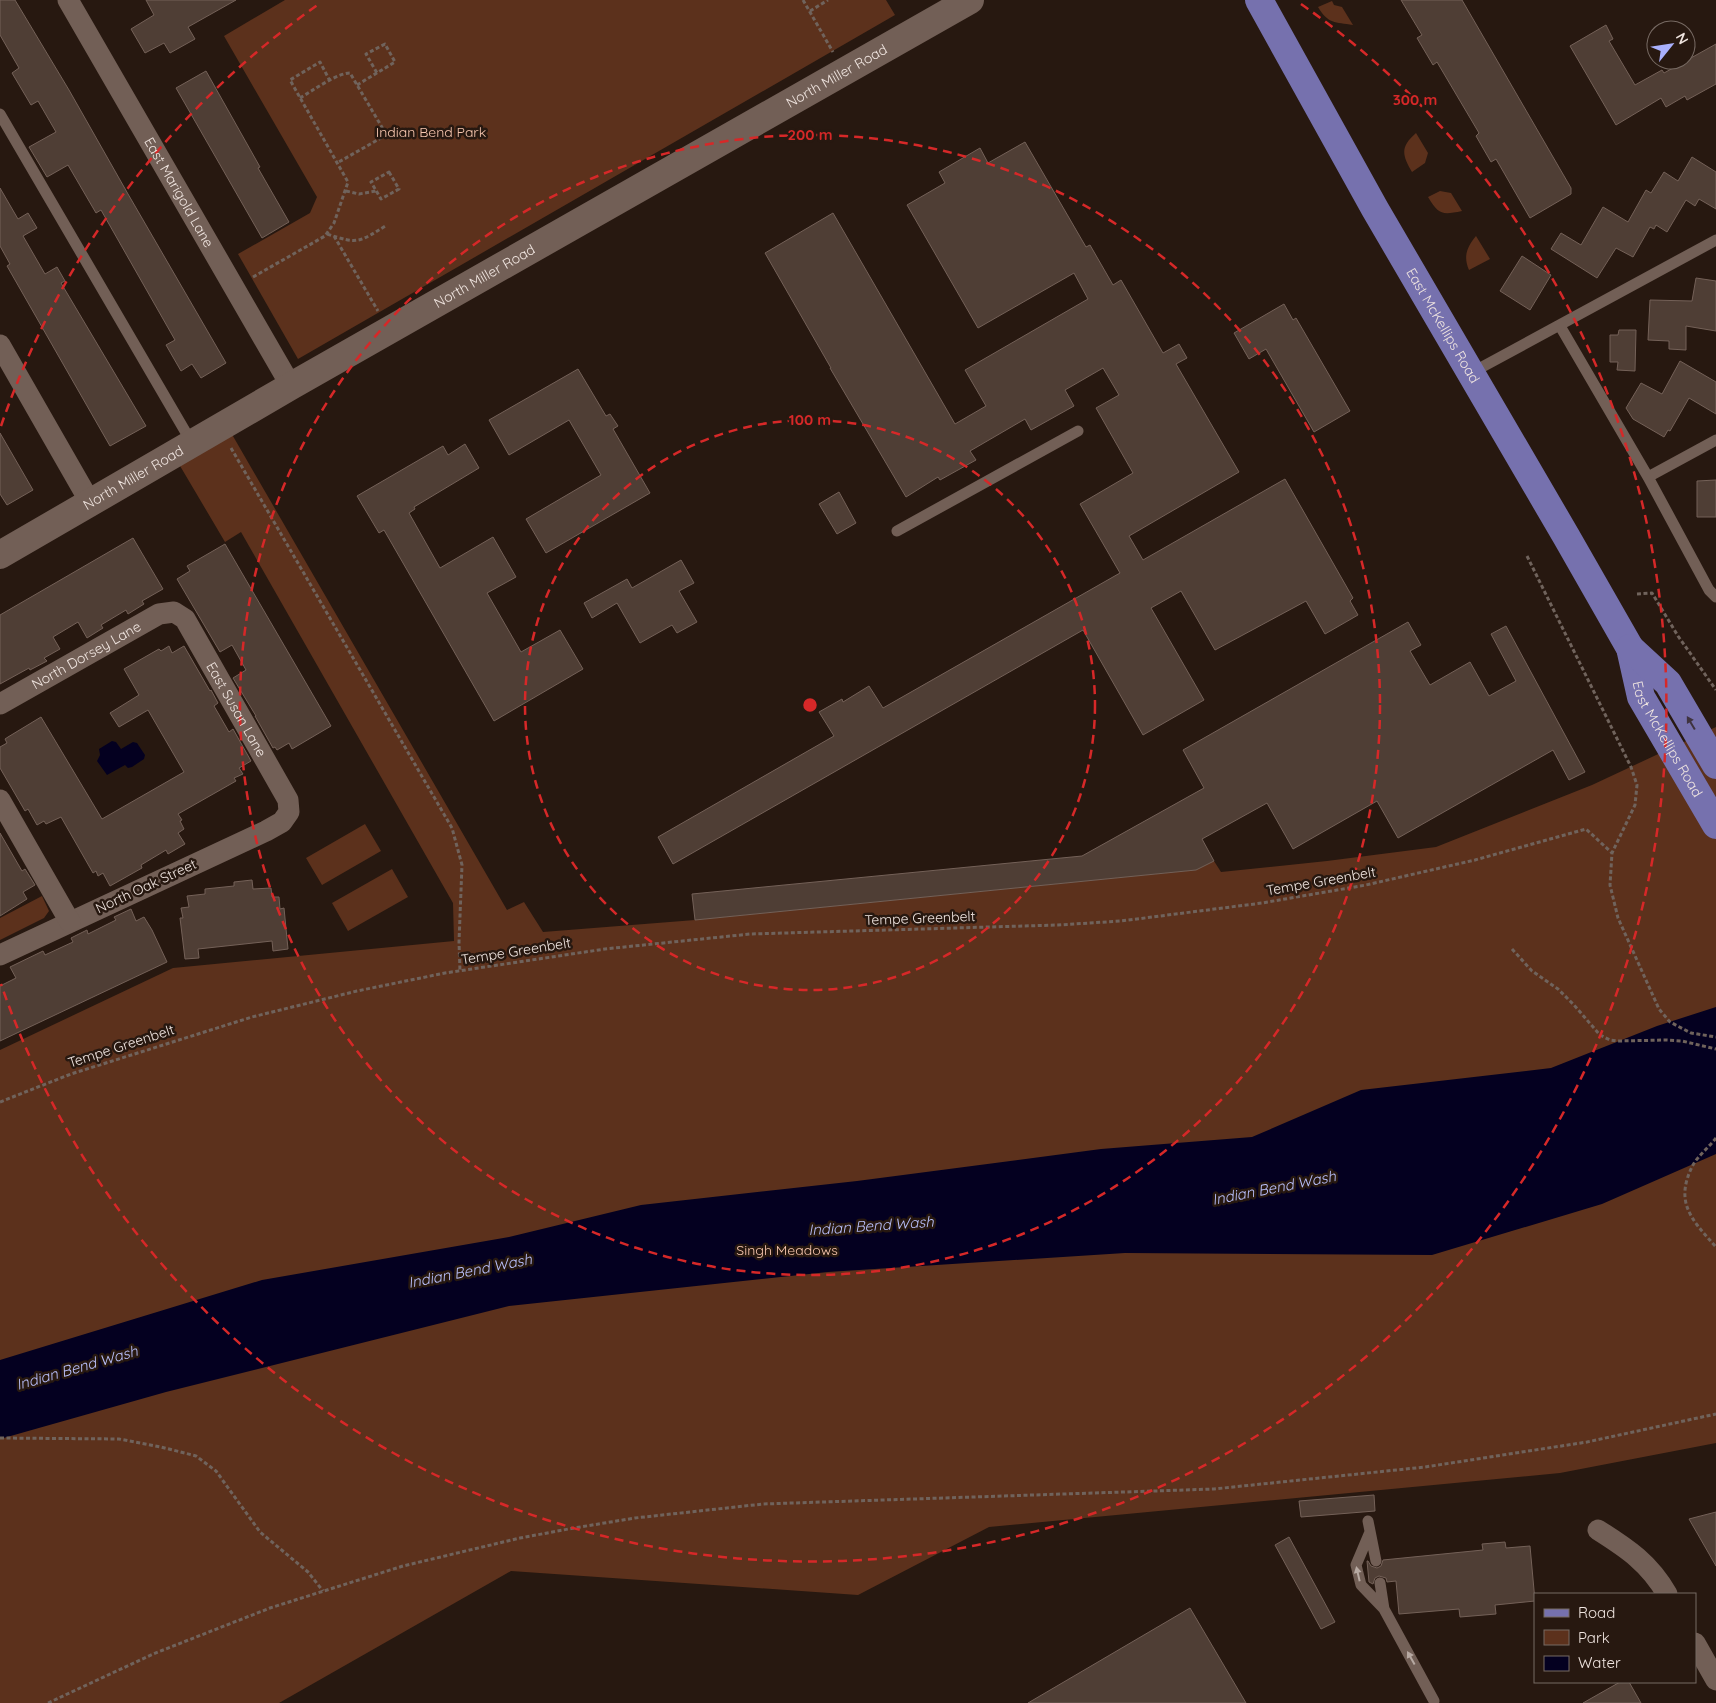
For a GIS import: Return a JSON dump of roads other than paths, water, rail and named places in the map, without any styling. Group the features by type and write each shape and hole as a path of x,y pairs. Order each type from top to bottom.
{"main road":[{"name":"East McKellips Road","path":"1259,0 1376,209 1630,648 1641,697 1716,825"},
{"name":"East McKellips Road","path":"1630,648 1668,683 1716,765"}],"street":[{"name":"North Miller Road","path":"0,554 291,386 970,0"},
{"name":"East Marigold Lane","path":"70,1 291,386"},
{"path":"0,345 90,502"},
{"name":"North Dorsey Lane","path":"0,704 159,614 174,612"},
{"name":"East Susan Lane","path":"174,612 185,620 200,645 288,800 289,812"},
{"path":"0,800 70,922"},
{"name":"North Oak Street","path":"0,955 266,831 282,822 289,812"},
{"path":"1598,1530 1636,1555 1656,1575 1666,1593"},
{"path":"1696,1645 1716,1680"}],"lane":[{"path":"0,114 192,444"},
{"path":"1471,373 1716,240"},
{"path":"1560,326 1648,477 1709,590 1716,597"},
{"path":"897,530 1078,431"},
{"path":"1648,477 1716,440"},
{"path":"1376,1561 1369,1527 1356,1565 1360,1585 1384,1608 1434,1701"},
{"path":"1380,1583 1384,1608"}],"water":[{"path":"112,741 116,742 121,749 133,742 137,743 145,755 144,759 132,767 128,768 125,765 107,775 97,761 100,755 99,749"},
{"name":"Indian Bend Wash","path":"1716,1007 1716,1154 1602,1204 1432,1255 1125,1253 828,1272 509,1306 166,1392 0,1439 0,1360 262,1280 509,1237 641,1205 857,1181 1101,1149 1252,1137 1361,1090 1551,1068 1657,1026"}],"park label":[{"name":"Indian Bend Park","path":"431,132"},
{"name":"Singh Meadows","path":"787,1250"}]}
